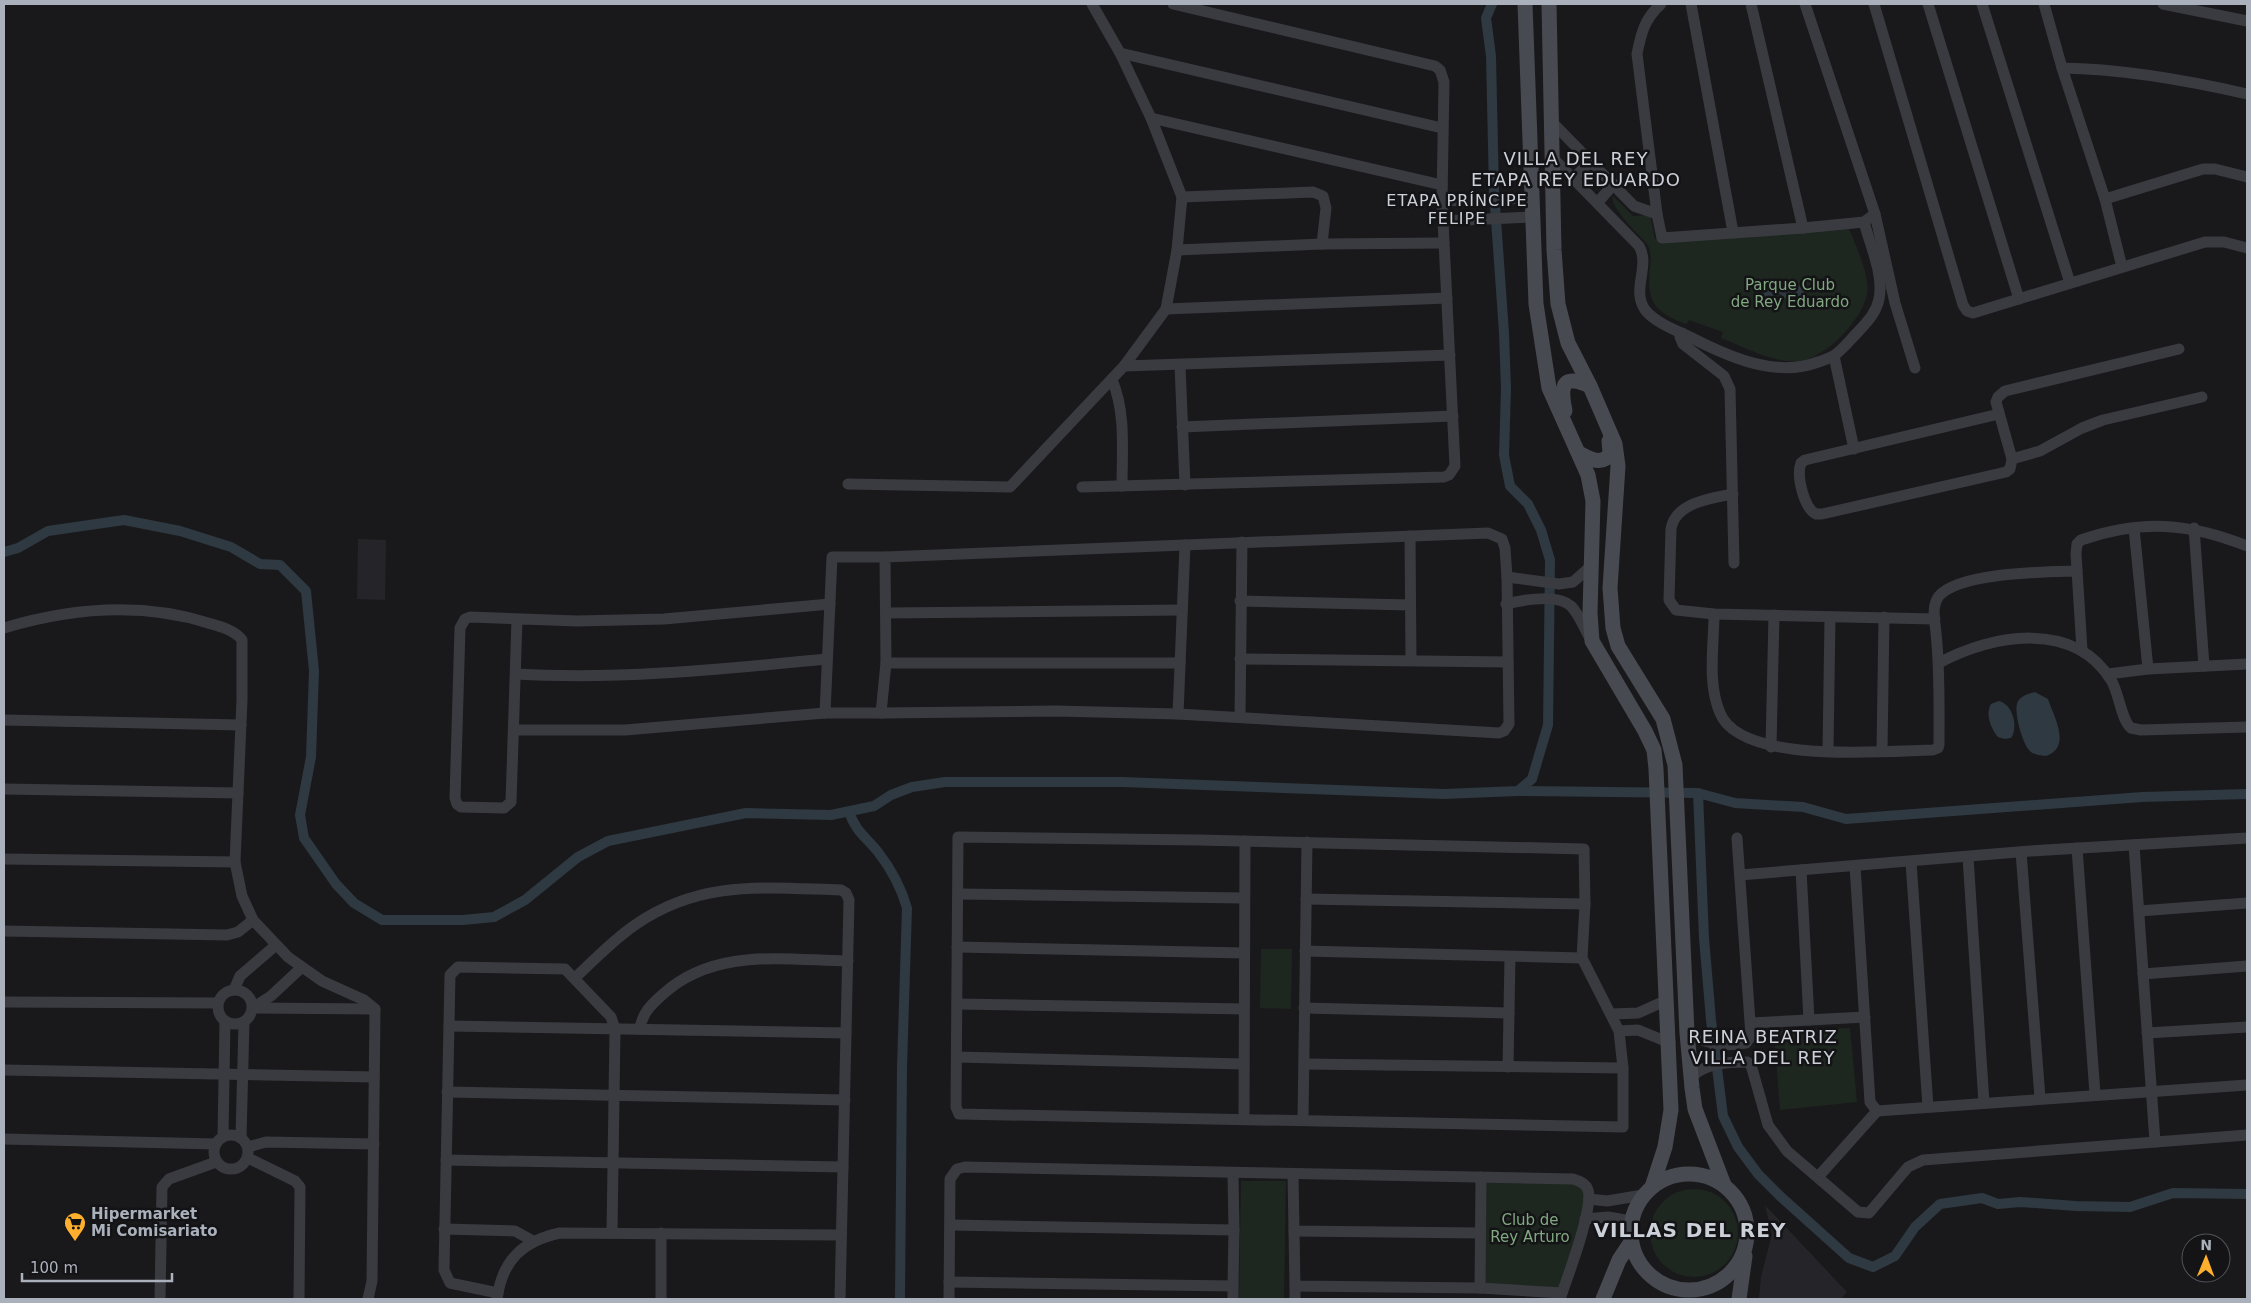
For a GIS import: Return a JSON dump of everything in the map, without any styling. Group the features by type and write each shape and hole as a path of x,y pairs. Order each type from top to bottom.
{"street":[{"path":"848,484 1010,487 1112,380 1166,309 1178,250 1182,197 1151,118 1120,53 1092,4"},
{"path":"1082,487 1444,477 1450,475 1455,466 1442,201 1444,82 1440,70 1435,66 1173,4"},
{"path":"1525,4 1536,304 1549,388 1588,475 1593,502 1592,641"},
{"path":"1549,4 1553,124 1554,250 1558,304 1568,343 1603,413 1615,444 1618,466 1610,588 1613,628 1618,646 1663,719 1675,765 1687,1033 1691,1077 1695,1109 1724,1185"},
{"path":"1661,4 1649,15 1641,33 1637,54 1657,214 1662,238 1864,222 1874,214"},
{"path":"1691,4 1732,232"},
{"path":"1751,4 1803,228"},
{"path":"1805,4 1874,214 1895,303 1915,368"},
{"path":"1874,4 1964,307 1973,313 2205,242 2224,242 2247,248"},
{"path":"1928,4 2019,299"},
{"path":"1982,4 2070,283"},
{"path":"2044,4 2062,68 2106,199 2122,267"},
{"path":"2164,4 2247,21"},
{"path":"1120,53 1442,128"},
{"path":"2062,68 2100,68 2158,76 2196,82 2247,94"},
{"path":"1151,118 1442,185"},
{"path":"1553,124 1634,206 1657,214"},
{"path":"1553,158 1598,202 1643,253 1640,290 1641,302 1647,312 1682,333 1726,355 1771,367 1806,367 1834,356 1872,318 1879,301 1881,285 1864,222"},
{"path":"1574,178 1590,161"},
{"path":"2106,199 2203,169 2215,169 2247,177"},
{"path":"1598,202 1614,184"},
{"path":"1182,197 1313,192 1323,196 1326,208 1322,244"},
{"path":"1442,201 1531,198"},
{"path":"1476,201 1476,219"},
{"path":"1443,221 1533,217"},
{"path":"1178,250 1322,244 1444,243"},
{"path":"1166,309 1447,298"},
{"path":"1682,333 1680,337 1683,344 1724,376 1730,388 1734,562"},
{"path":"1999,414 1806,460 1801,463 1799,472 1808,508 1811,512 1822,514 2006,472 2010,469 2012,459 1996,402 1998,396 2005,391 2179,349"},
{"path":"1124,366 1180,366 1450,356"},
{"path":"1834,356 1854,449"},
{"path":"1180,366 1185,485"},
{"path":"1112,380 1118,394 1121,411 1122,486"},
{"path":"1570,436 1562,389 1568,380 1580,381 1590,386"},
{"path":"2012,459 2040,451 2082,428 2103,420 2202,398"},
{"path":"1579,453 1596,461 1608,457 1610,448 1603,413"},
{"path":"1182,427 1453,416"},
{"path":"1733,494 1712,497 1680,511 1674,518 1671,529 1670,604 1680,612 1935,619"},
{"path":"2082,650 2077,571 2077,544 2081,540 2151,526 2194,528 2247,546"},
{"path":"2134,528 2148,669"},
{"path":"2194,528 2204,666"},
{"path":"514,730 625,730 825,713 1056,711 1240,717 1499,733 1504,731 1509,724 1506,548 1502,539 1494,535 1410,536 885,557 832,557 825,713"},
{"path":"1410,536 1411,659"},
{"path":"1240,717 1242,542"},
{"path":"1178,714 1185,545"},
{"path":"881,713 886,664 885,557"},
{"path":"1507,577 1559,584 1573,582 1592,565"},
{"path":"1714,614 1713,692 1720,715 1737,733 1771,747 1828,751 1938,748 1939,663 1934,609 1939,596 1952,588 1998,574 2077,571"},
{"path":"1506,604 1533,599 1558,600 1571,606 1645,731 1654,750 1666,1000 1670,1043 1671,1110 1665,1147 1648,1190 1636,1207 1631,1221 1631,1242 1638,1261 1650,1276 1667,1286 1687,1290 1707,1288 1725,1278 1738,1264 1746,1245"},
{"path":"1240,601 1410,606"},
{"path":"517,619 510,805 504,808 458,806 455,798 460,624 467,617 664,620 830,604"},
{"path":"4,628 56,616 119,609 178,615 233,632 240,636 243,643 235,862 238,885 253,920 276,945 302,968 322,981 364,1000 375,1009"},
{"path":"886,613 1182,610"},
{"path":"1771,747 1774,615"},
{"path":"1828,751 1830,617"},
{"path":"1882,751 1884,617"},
{"path":"1939,663 1982,645 2007,640 2043,639 2058,641 2082,650 2108,674 2117,689 2127,725 2136,730 2247,727"},
{"path":"516,674 580,677 638,676 827,659"},
{"path":"1240,659 1411,659 1508,662"},
{"path":"886,664 1180,663"},
{"path":"2108,674 2148,669 2247,664"},
{"path":"4,720 241,725"},
{"path":"4,788 238,793"},
{"path":"958,837 1307,842 1584,849 1585,904 1582,958 1619,1031 1623,1068 1623,1127 1303,1119 961,1115 956,1110 958,837"},
{"path":"1687,1033 1704,1043 1740,1044 1749,1041 1752,1023 1738,838"},
{"path":"1740,874 2077,848 2247,838"},
{"path":"1244,1118 1245,841"},
{"path":"1303,1119 1307,842"},
{"path":"2134,845 2155,1142"},
{"path":"2077,848 2095,1094"},
{"path":"2022,852 2040,1098"},
{"path":"1968,857 1984,1103"},
{"path":"4,859 235,862"},
{"path":"1911,862 1928,1107"},
{"path":"1855,866 1870,1102 1877,1111"},
{"path":"1801,870 1809,1020"},
{"path":"575,978 622,935 660,910 705,893 746,887 844,891 849,900 840,1299"},
{"path":"958,894 1244,898"},
{"path":"1306,899 1585,904"},
{"path":"2139,911 2247,903"},
{"path":"4,931 227,935 238,932 253,920"},
{"path":"234,990 240,976 276,945"},
{"path":"957,947 1244,953"},
{"path":"1305,951 1582,958"},
{"path":"1508,1067 1510,957"},
{"path":"640,1029 644,1014 672,986 688,974 716,964 744,960 848,961"},
{"path":"2143,974 2247,966"},
{"path":"612,1233 615,1029 611,1017 575,978 561,968 458,967 450,975 444,1229 444,1270 448,1280 498,1296 512,1258 517,1252 533,1241 560,1233 842,1235"},
{"path":"253,1008 250,997 245,993 234,990 224,994 218,1003 219,1013 225,1021 231,1024 244,1022 249,1018 253,1008 271,996 302,968"},
{"path":"1612,1014 1638,1013 1666,1000"},
{"path":"4,1002 218,1003"},
{"path":"957,1004 1244,1009"},
{"path":"253,1008 375,1009"},
{"path":"1304,1008 1509,1013"},
{"path":"368,1299 372,1281 375,1009"},
{"path":"1752,1023 1865,1017"},
{"path":"225,1021 220,1140 214,1156 216,1162 227,1169 233,1170 244,1164 244,1022"},
{"path":"449,1026 846,1033"},
{"path":"2147,1033 2247,1027"},
{"path":"1619,1031 1638,1030 1670,1043"},
{"path":"957,1057 1244,1064"},
{"path":"1691,1077 1703,1068 1714,1064 1747,1062 1751,1065 1768,1124 1787,1151 1858,1212 1864,1214 1869,1213 1908,1167 1923,1160 2247,1135"},
{"path":"1304,1064 1623,1068"},
{"path":"4,1070 374,1077"},
{"path":"1818,1177 1877,1111 2095,1094 2247,1085"},
{"path":"447,1092 614,1097 845,1100"},
{"path":"4,1139 220,1140 232,1135 245,1148 300,1187 299,1299"},
{"path":"245,1148 266,1142 374,1144"},
{"path":"446,1160 843,1167"},
{"path":"160,1299 162,1187 169,1179 216,1162"},
{"path":"950,1299 950,1179 957,1169 1573,1179 1582,1182 1588,1188 1589,1199 1585,1219 1561,1296 1480,1288 1295,1286"},
{"path":"1589,1199 1607,1201 1648,1190 1668,1177 1688,1173 1707,1176 1724,1185 1736,1197 1744,1212 1748,1228 1738,1299"},
{"path":"1233,1174 1233,1299"},
{"path":"1293,1175 1295,1299"},
{"path":"1480,1288 1481,1177"},
{"path":"1585,1219 1608,1217 1631,1221"},
{"path":"951,1225 1234,1230"},
{"path":"444,1229 515,1231 533,1241"},
{"path":"1294,1231 1480,1233"},
{"path":"660,1299 661,1234"},
{"path":"1603,1299 1619,1260 1631,1242"},
{"path":"949,1282 1233,1286"}],"shaded area":[{"path":"1774,282 1772,294 1782,301 1774,306 1766,300 1764,292 1766,285"},
{"path":"1779,283 1805,287 1802,301 1786,299 1778,292"},
{"path":"358,539 386,540 385,600 357,599"},
{"path":"2035,692 2048,699 2059,731 2060,739 2058,746 2054,752 2046,756 2034,754 2028,749 2018,722 2016,708 2018,701 2024,696"},
{"path":"1999,701 2007,706 2013,716 2014,728 2011,738 1998,737 1990,721 1989,708 1991,704"},
{"path":"1765,1205 1847,1292 1841,1299 1759,1299 1761,1277 1772,1234"}],"green space":[{"name":"Parque Club de Rey Eduardo","path":"1613,196 1633,216 1650,215 1655,239 1847,225 1867,279 1868,287 1864,304 1851,326 1832,345 1810,358 1800,361 1770,358 1721,338 1723,332 1689,320 1686,324 1675,320 1659,310 1654,304 1649,289 1651,258 1648,246 1620,214 1613,201"},
{"path":"1261,949 1292,949 1291,1009 1260,1008"},
{"path":"1850,1028 1857,1102 1780,1110 1774,1031"},
{"name":"Club de Rey Arturo","path":"1481,1177 1573,1179 1588,1188 1562,1293 1480,1288"},
{"path":"1241,1181 1286,1181 1284,1299 1239,1299"},
{"path":"1694,1189 1711,1192 1719,1196 1731,1208 1735,1216 1738,1233 1735,1250 1731,1258 1719,1270 1711,1274 1694,1277 1677,1274 1669,1270 1657,1258 1653,1250 1650,1233 1653,1216 1657,1208 1669,1196 1677,1192"}],"waterway":[{"path":"4,552 18,548 48,531 124,520 180,531 231,547 260,564 280,565 306,591 314,671 311,757 300,815 304,838 336,884 354,903 382,920 463,920 494,917 525,900 578,857 608,841 746,813 831,815 874,806 891,795 912,787 945,782 1122,782 1444,794 1518,791 1532,779 1548,725 1550,560 1541,530 1528,504 1510,486 1504,455 1506,389 1504,333 1494,191 1491,56 1486,18 1492,4"},
{"path":"1518,791 1698,793 1735,803 1803,807 1846,819 2142,797 2247,794"},
{"path":"1698,793 1704,938 1711,1020 1723,1116 1738,1147 1758,1174 1849,1258 1873,1267 1895,1256 1915,1227 1940,1204 1982,1198 1998,1204 2020,1202 2130,1207 2173,1193 2247,1194"},
{"path":"849,812 858,829 892,872 907,908 902,1067 900,1299"}],"place":[{"name":"Hipermarket Mi Comisariato","path":"75,1242"}],"district":[{"name":"VILLA DEL REY ETAPA REY EDUARDO","path":"1576,168"},
{"name":"ETAPA PRÍNCIPE FELIPE","path":"1457,209"},
{"name":"REINA BEATRIZ VILLA DEL REY","path":"1763,1046"},
{"name":"VILLAS DEL REY","path":"1690,1230"}]}
